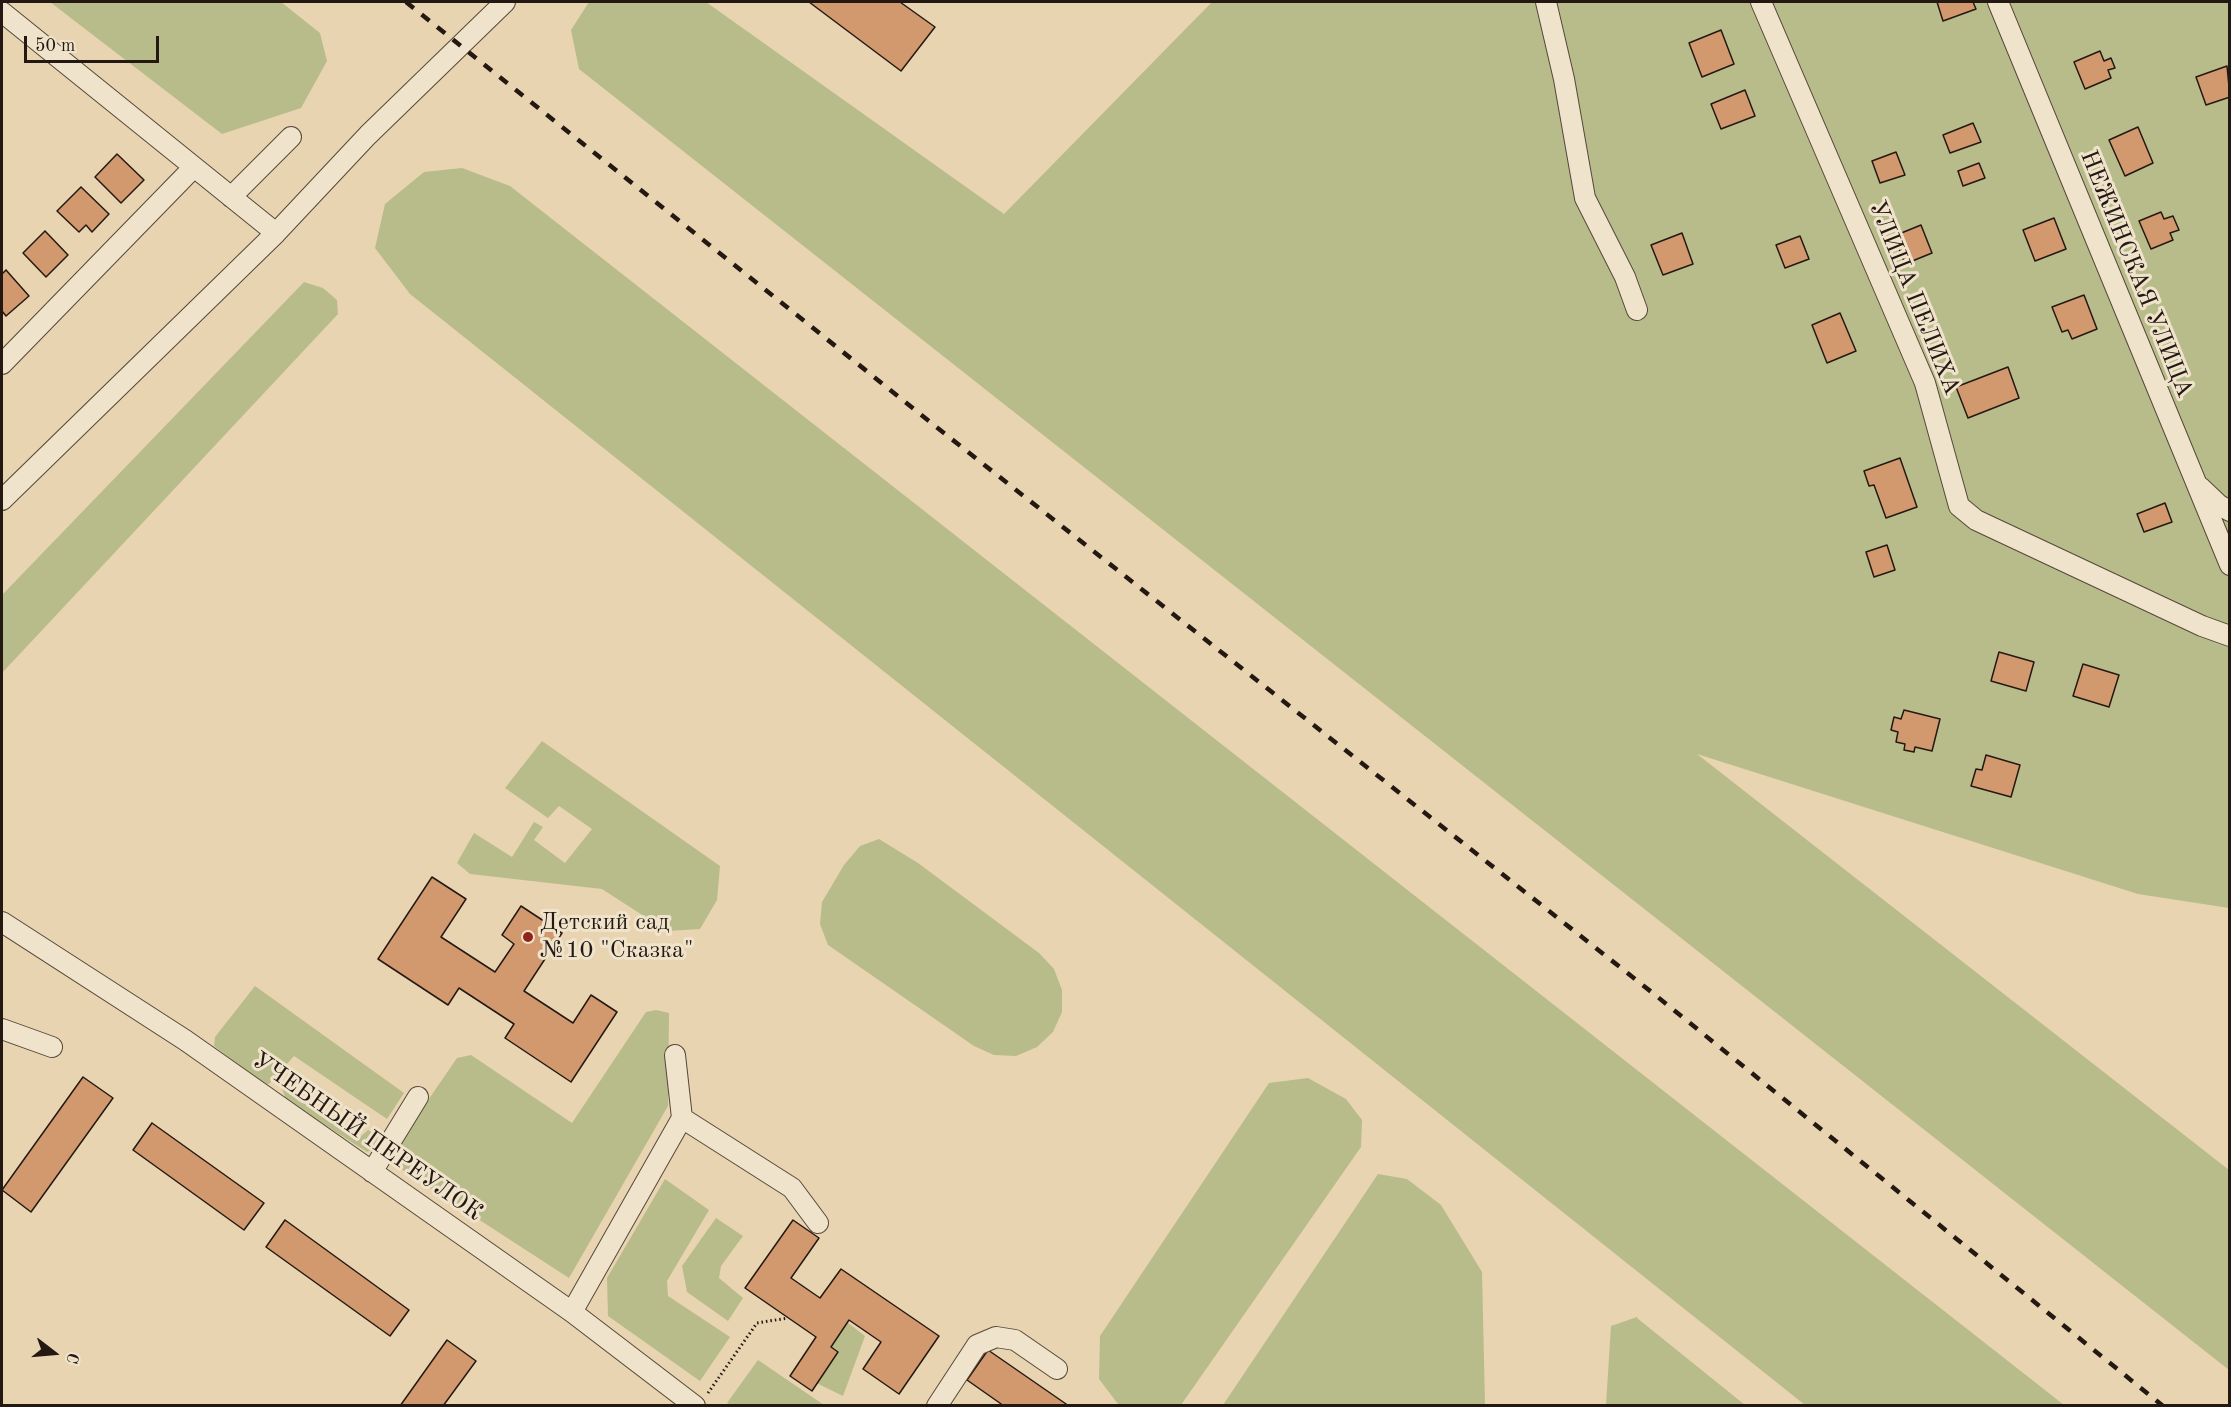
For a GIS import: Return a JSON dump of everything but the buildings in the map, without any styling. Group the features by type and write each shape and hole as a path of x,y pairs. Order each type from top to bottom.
{"street":[{"path":"2,500 276,233 368,135 505,2"},
{"path":"1546,2 1564,79 1585,198 1625,277 1637,310"},
{"name":"УЛИЦА ПЕЛИХА","path":"1761,2 1925,383 1959,506 1976,520 2202,626 2229,636"},
{"name":"НЕЖИНСКАЯ УЛИЦА","path":"1998,2 2229,565"},
{"path":"2,12 276,233"},
{"path":"231,197 291,137"},
{"path":"2,364 194,167"},
{"path":"2193,481 2229,511"},
{"name":"УЧЕБНЫЙ ПЕРЕУЛОК","path":"2,922 185,1040 701,1400"},
{"path":"2,1029 52,1047"},
{"path":"572,1312 682,1118 675,1055"},
{"path":"372,1172 418,1097"},
{"path":"682,1118 792,1188 818,1223"},
{"path":"937,1406 977,1345 996,1337 1015,1340 1057,1369"}],"path":[{"path":"701,1400 757,1323 788,1318"}],"green space":[{"path":"50,2 281,2 320,33 327,61 301,108 222,134"},
{"path":"589,2 706,2 1004,214 1212,2 2229,2 2229,908 2138,894 1697,754 2229,1170 2229,1370 579,69 571,30"},
{"path":"462,168 510,186 2064,1405 1805,1405 410,294 375,248 385,204 424,172"},
{"path":"304,282 323,288 337,300 338,314 2,673 2,595"},
{"path":"542,741 720,866 717,900 700,929 667,931 602,889 470,874 457,863 474,833 512,857 534,822 543,827 534,840 565,863 592,829 559,806 548,818 505,788"},
{"path":"879,839 918,863 1039,953 1054,969 1062,990 1062,1012 1053,1032 1037,1047 1016,1056 994,1055 974,1046 828,945 820,924 822,902 844,865 860,846"},
{"path":"255,986 404,1093 387,1119 294,1056 269,1084 264,1084 214,1046 215,1037"},
{"path":"656,1010 669,1013 668,1106 569,1278 387,1160 457,1058 471,1055 572,1123 646,1012"},
{"path":"1308,1078 1346,1099 1362,1120 1361,1147 1181,1405 1118,1404 1099,1379 1100,1336 1269,1083"},
{"path":"291,1080 302,1083 302,1102 359,1138 368,1130 378,1136 375,1148 367,1152 286,1100 282,1088"},
{"path":"1378,1174 1407,1179 1441,1205 1482,1272 1485,1405 1223,1405"},
{"path":"665,1179 709,1210 667,1281 668,1296 730,1337 700,1381 608,1316 607,1278"},
{"path":"716,1218 743,1236 721,1266 719,1278 743,1298 728,1321 687,1292 682,1266"},
{"path":"840,1317 865,1336 843,1396 806,1378"},
{"path":"1637,1317 1745,1405 1606,1405 1611,1326"},
{"path":"758,1360 824,1405 732,1406 727,1403"}],"railway":[{"path":"406,2 949,437 1654,994 2163,1406"}],"place":[{"name":"Детский сад №10 \"Сказка\"","path":"528,937"}]}
